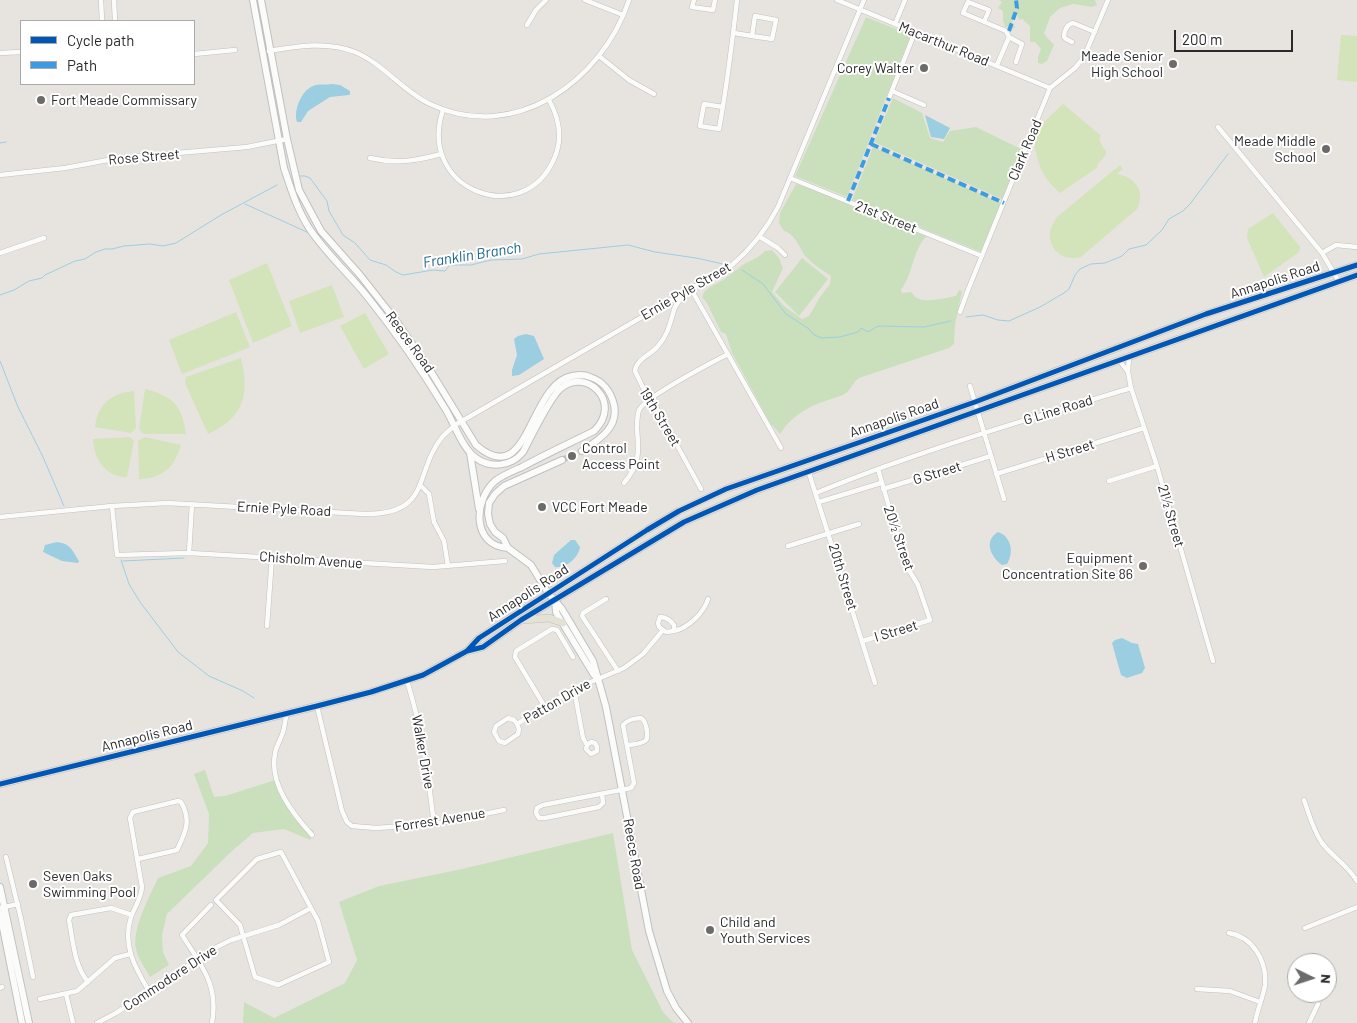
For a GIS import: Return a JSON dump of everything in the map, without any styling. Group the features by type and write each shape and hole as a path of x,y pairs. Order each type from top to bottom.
{"main road":[{"name":"Annapolis Road","path":"468,651 479,638 562,584 679,511 726,489 975,402 1206,314 1357,265"},
{"name":"Annapolis Road","path":"0,784 317,706 407,681 436,669 468,651 483,647 521,620 684,522 758,490 1338,280 1357,275"},
{"path":"1119,360 1129,343"},
{"path":"809,472 808,468 818,456"},
{"path":"542,582 562,584"},
{"path":"521,620 549,618 562,623"}],"street":[{"path":"101,0 102,20"},
{"path":"114,0 115,20"},
{"name":"Reece Road","path":"253,0 279,141 292,194 309,228 384,319 458,423 485,453 495,457 504,457 518,449 552,387 560,380 568,376 588,375 603,384 614,406 615,415 613,423 608,432 582,451"},
{"name":"Reece Road","path":"261,0 298,190 321,231 360,275 397,322 430,370 458,423 470,453 482,530 488,539 498,547 508,548"},
{"path":"527,25 536,10 546,0"},
{"path":"585,0 623,15"},
{"path":"263,52 317,45 333,46 355,52 370,59 422,100 443,110 471,116 494,116 525,110 549,100 576,80 599,56 614,35 629,0"},
{"path":"694,0 692,7 714,10 715,0"},
{"path":"723,107 704,104 700,126 719,129 723,107 729,72 737,0"},
{"name":"Macarthur Road","path":"837,0 1050,88"},
{"name":"Ernie Pyle Street","path":"512,392 732,265 760,237 772,218 790,178 864,0"},
{"path":"895,24 905,0"},
{"name":"Clark Road","path":"960,312 1050,88 1079,64 1088,50 1108,0"},
{"path":"984,22 989,10 968,2 963,14 1006,31 1009,37 1022,44 1016,62"},
{"path":"734,33 752,36 772,39 776,20 755,16 752,36"},
{"path":"1072,42 1064,37 1070,24 1073,23 1095,32"},
{"path":"889,98 915,32"},
{"path":"997,66 1009,37"},
{"path":"195,54 235,50"},
{"path":"1,53 20,52"},
{"path":"599,56 629,80 654,94"},
{"path":"892,91 924,105"},
{"path":"443,110 438,131 441,154 453,175 464,185 478,192 505,195 529,188 552,165 559,137 558,122 549,100"},
{"path":"1218,127 1322,253 1338,280"},
{"name":"Rose Street","path":"0,175 56,169 119,158 247,147 287,139"},
{"path":"370,158 403,162 441,154"},
{"name":"21st Street","path":"790,178 982,256"},
{"path":"760,237 778,248 785,255"},
{"path":"0,253 44,238"},
{"path":"1322,253 1336,246 1357,246"},
{"path":"691,289 781,448"},
{"name":"19th Street","path":"679,296 680,300 674,310 672,321 665,337 656,349 639,362 635,368 636,375 702,489"},
{"path":"624,483 634,469 639,454 637,425 638,412 642,406 650,399 728,354"},
{"name":"21½ Street","path":"1129,356 1128,372 1131,388 1157,466 1213,661"},
{"name":"21½ Street","path":"1119,360 1128,372"},
{"path":"470,453 484,463 494,465 511,463 518,460 558,390 571,382 585,382 603,397 606,406 602,424 594,431 497,480 483,495 480,510"},
{"path":"970,386 1004,498"},
{"name":"G Line Road","path":"984,433 1131,388"},
{"name":"Ernie Pyle Road","path":"0,517 152,504 192,504 373,514 398,509 413,498 421,486 432,456 443,436 458,423 512,392"},
{"name":"H Street","path":"996,474 1144,428"},
{"path":"816,493 910,456 984,433"},
{"name":"G Street","path":"883,490 991,456"},
{"name":"Reece Road","path":"562,460 504,486 495,494 490,503 488,514 490,524 508,548 531,565 593,661 606,706 649,931 667,991 676,1008 688,1023"},
{"path":"1109,481 1157,466"},
{"name":"20½ Street","path":"878,469 906,565 918,585 930,620"},
{"name":"20th Street","path":"809,472 875,683"},
{"path":"819,502 882,483"},
{"path":"421,486 429,494 434,522 444,541 448,566"},
{"path":"189,553 192,504"},
{"name":"Chisholm Avenue","path":"112,506 117,555 189,553 418,566 448,566 506,561"},
{"path":"788,546 859,524"},
{"path":"267,626 272,557"},
{"path":"606,599 583,613 582,616 618,671"},
{"path":"663,630 669,633 678,630 699,615 708,599"},
{"name":"Reece Road","path":"555,600 556,612 562,623 594,675 598,678"},
{"name":"Patton Drive","path":"517,724 574,689 618,671 636,660 644,654 663,630 658,620 663,617 674,625 674,631"},
{"name":"I Street","path":"862,641 930,620"},
{"path":"544,707 515,657 516,651 552,629 556,630 573,657"},
{"name":"Walker Drive","path":"407,681 426,757 434,824"},
{"path":"574,689 583,738 587,745"},
{"name":"Forrest Avenue","path":"317,706 342,811 347,822 352,826 376,828 434,824 504,810"},
{"path":"286,713 284,730 275,752 274,768 286,802 293,814 312,835"},
{"name":"Patton Drive","path":"508,718 514,720 517,724 518,734 505,742 500,741 494,732 496,726 508,718"},
{"path":"602,794 603,803 599,807 545,818 539,818 536,814 537,808 543,805 631,788 634,783 623,725 624,722 642,719 648,737 644,742 627,746"},
{"path":"1304,800 1318,836 1328,850 1352,873 1357,881"},
{"path":"138,860 177,850 188,824 181,802 178,801 133,812 131,815 138,860 141,877 141,898 132,915 128,930 130,954 136,970 149,991"},
{"path":"281,852 318,921 328,962 278,985 256,977 244,935 237,921 216,900 257,859 281,852"},
{"path":"6,857 33,977"},
{"path":"0,887 29,1023"},
{"path":"3,908 18,904"},
{"path":"211,905 182,935 206,972 212,988 214,1008 212,1023"},
{"path":"88,982 79,970 68,920 69,917 71,915 111,908 132,915"},
{"name":"Commodore Drive","path":"97,1023 116,1013 217,947 244,935 279,925 311,908"},
{"path":"1305,928 1357,908"},
{"path":"0,913 22,1023"},
{"path":"1229,933 1245,938 1259,956 1265,979 1255,1023"},
{"path":"40,999 77,991 115,958 130,954"},
{"path":"1196,988 1230,991 1260,1002"},
{"path":"66,994 73,1023"},
{"path":"1309,1023 1318,1004"}],"green space":[{"path":"999,0 1095,0 1097,5 1092,7 1073,4 1060,8 1050,17 1044,34 1054,45 1047,61 1042,64 1038,63 1041,49 1035,42 1030,42 1030,26 1022,19 1019,20 1015,12 1012,23 1015,27 1014,29 1005,27 1003,11 998,8 1002,2"},
{"path":"866,17 901,31 910,37 847,197 795,176"},
{"path":"1341,35 1357,36 1357,82 1337,80"},
{"path":"893,98 922,113 930,138 943,142 950,131 976,127 1023,150 1002,199 874,142"},
{"path":"1063,104 1101,136 1099,139 1106,151 1106,155 1097,165 1098,167 1060,193 1049,182 1042,171 1034,144 1045,121"},
{"path":"873,147 1001,203 981,252 852,200"},
{"path":"1120,165 1123,169 1117,174 1129,178 1134,182 1139,191 1140,196 1137,209 1081,257 1069,258 1058,253 1054,249 1050,238 1051,228 1057,217"},
{"path":"796,184 927,236 919,247 901,290 902,293 911,292 917,298 931,300 956,296 959,290 962,291 955,325 954,344 949,348 859,378 843,395 821,402 801,412 789,422 780,434 770,423 732,353 726,334 721,332 707,303 702,297 704,292 710,287 744,264 765,251 772,250 779,258 783,268 772,292 784,306 802,319 809,316 830,284 831,276 807,258 795,239 784,231 779,223 780,213"},
{"path":"1273,213 1300,247 1299,252 1264,277 1247,238 1248,229"},
{"path":"802,258 828,279 799,316 775,292"},
{"path":"267,263 292,326 253,343 229,280"},
{"path":"332,285 344,317 300,333 289,301"},
{"path":"236,312 250,347 182,374 169,340"},
{"path":"365,313 389,354 364,369 340,326"},
{"path":"241,358 245,383 241,403 237,412 230,420 208,434 185,383 186,377"},
{"path":"145,389 163,395 174,403 182,416 186,434 144,434 139,429"},
{"path":"134,391 136,428 131,433 95,427 99,412 107,401 119,394"},
{"path":"130,437 134,441 127,477 113,474 102,466 98,460 93,439"},
{"path":"145,437 181,445 175,460 166,470 154,477 139,479 138,441"},
{"path":"205,770 214,797 225,796 275,780 292,816 314,831 310,840 284,829 253,833 231,852 167,914 162,935 163,952 169,965 150,977 137,953 136,933 146,903 158,878 191,866 208,843 209,814 194,774"},
{"path":"613,833 632,950 663,1012 674,1023 243,1023 244,1002 274,1018 345,983 357,960 339,902 379,886 462,869"}],"water":[{"path":"316,85 340,85 350,91 350,94 330,97 308,111 301,122 297,122 296,112 300,100 307,90"},
{"path":"925,115 950,128 944,139 931,137"},
{"path":"526,334 534,336 544,359 519,375 512,376 517,355 514,339"},
{"path":"998,532 1003,534 1009,541 1011,550 1007,564 1002,565 990,549 991,540"},
{"path":"571,540 575,540 580,547 577,555 571,562 555,567 552,563 554,555"},
{"path":"57,542 71,548 79,561 78,563 62,561 43,552 45,545"},
{"path":"1122,638 1138,644 1145,668 1142,673 1127,678 1121,675 1112,643"}],"waterway":[{"path":"0,143 6,142"},
{"name":"Franklin Branch","path":"966,317 983,315 1009,321 1040,307 1064,293 1069,289 1080,269 1091,264 1105,263 1122,256 1129,249 1146,245 1162,230 1169,219 1183,211 1190,204 1228,154"},
{"name":"Franklin Branch","path":"299,176 310,178 327,201 329,211 343,235 355,243 370,260 386,265 403,275 433,270 445,271 450,265 471,265 491,260 522,259 539,254 628,245 655,252 723,264"},
{"name":"Franklin Branch","path":"0,295 105,249 150,244 163,246 176,243 221,215 277,185"},
{"path":"245,204 309,233"},
{"name":"Franklin Branch","path":"742,270 763,284 786,314 809,329 814,335 822,338 840,337 858,332 861,328 868,332 878,326 924,327 951,321"},
{"path":"0,361 18,407 43,457 64,506"},
{"path":"123,561 184,558"},
{"path":"121,560 129,584 140,602 178,652 209,676 254,698"}],"tunnel":[{"path":"562,460 582,451"}],"marked path":[{"path":"1009,31 1017,8 1016,0"},
{"path":"848,201 889,98"},
{"path":"871,144 1004,203"}],"cycle path":[{"path":"467,651 479,638 647,530 679,511 726,489 975,402 1206,314 1357,265"},
{"path":"0,784 317,706 371,692 423,675 467,651 483,647 521,620 684,522 757,490 1357,275"}],"place":[{"name":"Meade Senior High School","path":"1173,64"},
{"name":"Corey Walter","path":"924,68"},
{"name":"Fort Meade Commissary","path":"41,100"},
{"name":"Meade Middle School","path":"1326,149"},
{"name":"Control Access Point","path":"572,456"},
{"name":"VCC Fort Meade","path":"542,507"},
{"name":"Equipment Concentration Site 86","path":"1143,566"},
{"name":"Seven Oaks Swimming Pool","path":"33,884"},
{"name":"Child and Youth Services","path":"710,930"}]}
